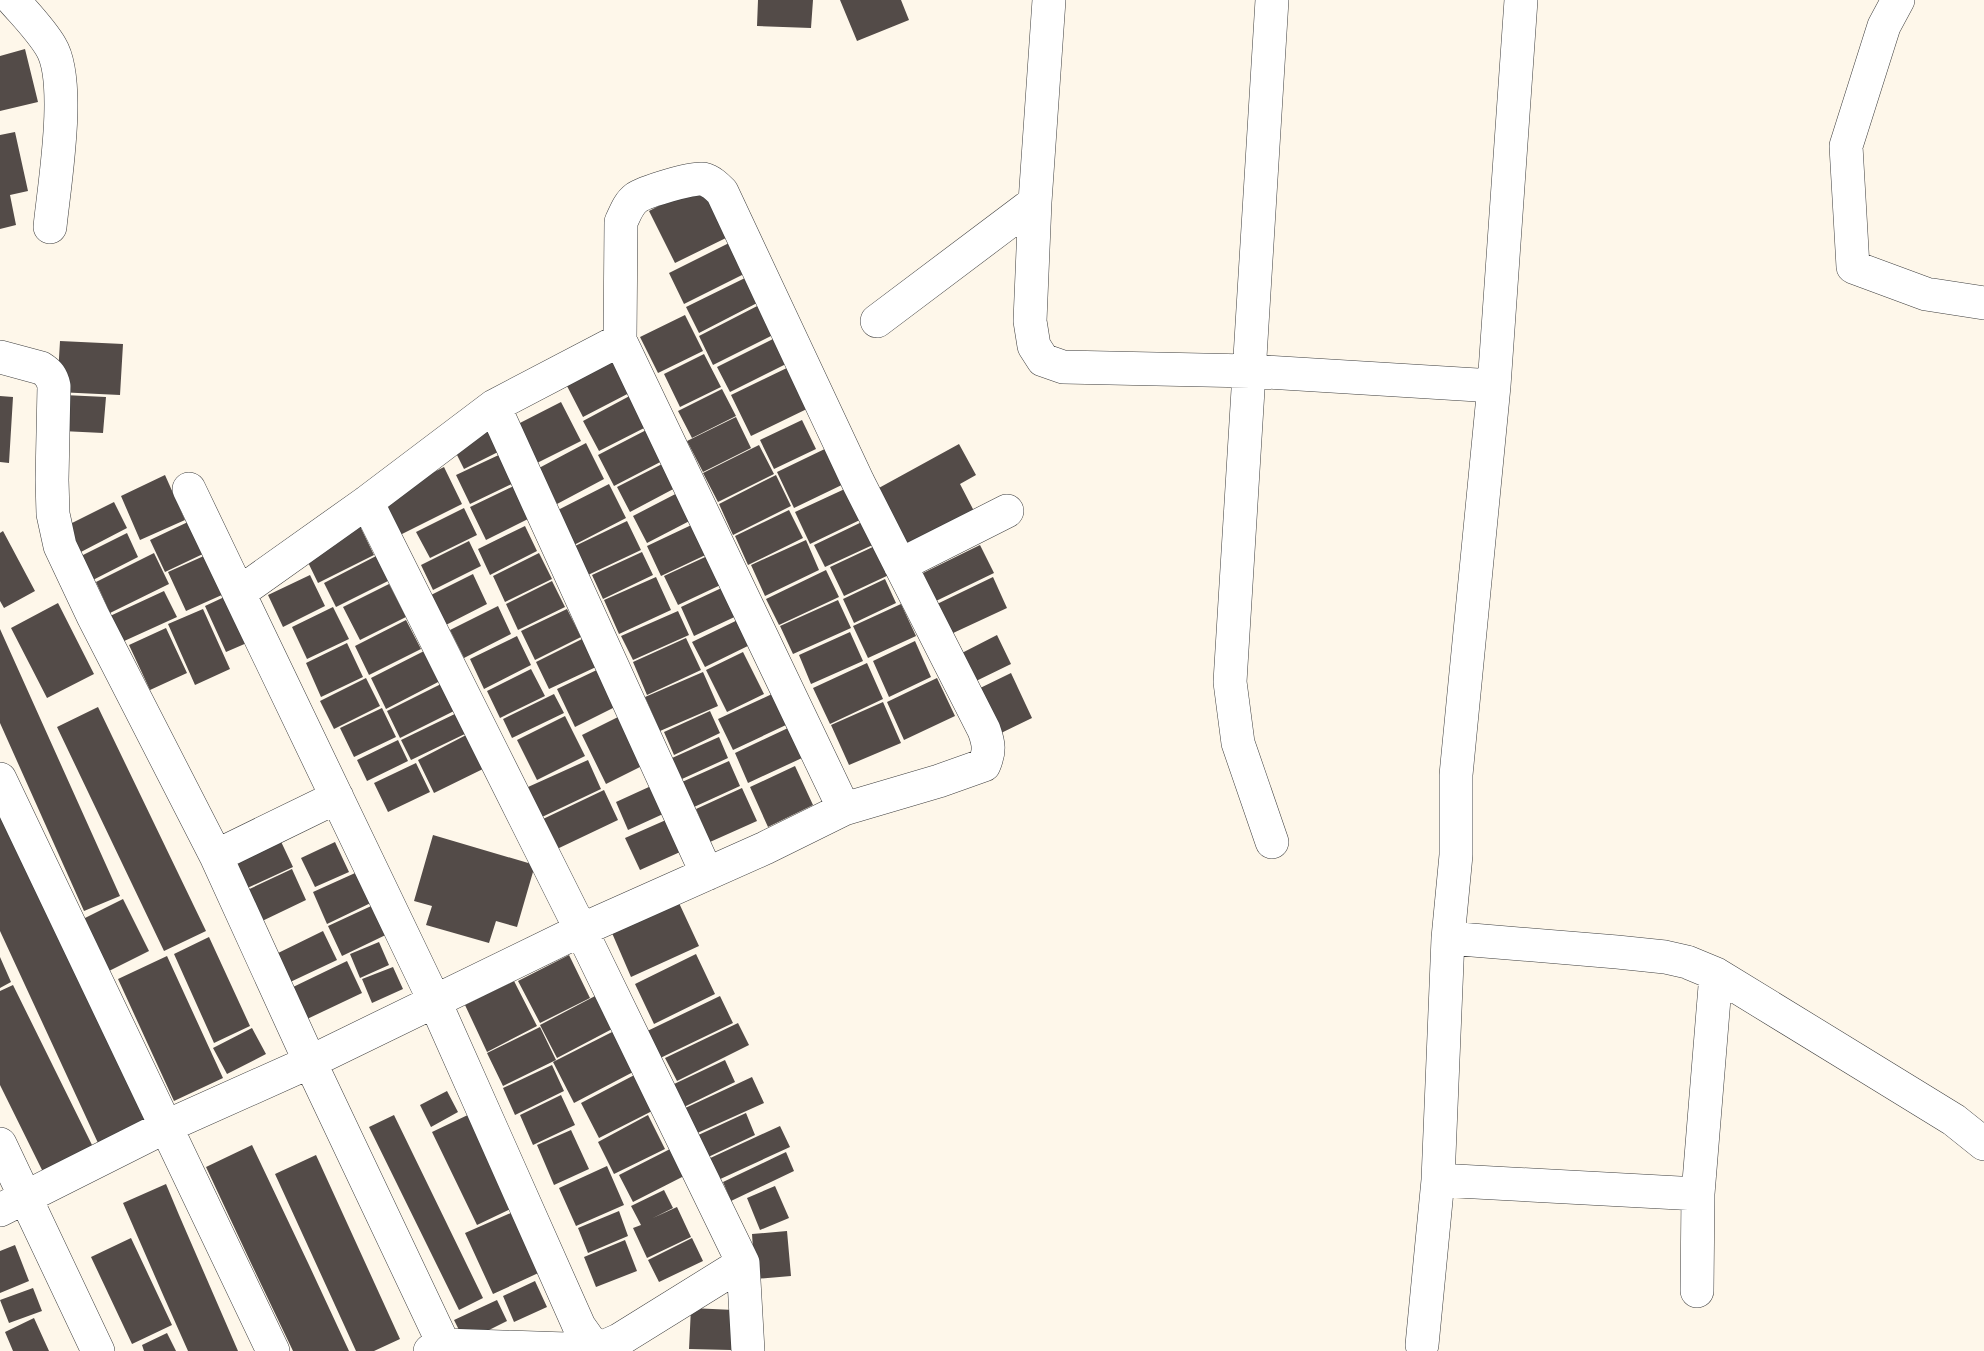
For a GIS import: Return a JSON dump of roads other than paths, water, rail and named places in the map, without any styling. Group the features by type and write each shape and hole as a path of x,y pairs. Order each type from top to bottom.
{"street":[{"path":"13,0 52,49 60,76 62,108 50,228"},
{"path":"1049,0 1035,202 1030,321 1034,346 1043,360 1064,367 1250,371 1494,386"},
{"path":"1272,0 1230,682 1238,743 1272,842"},
{"path":"1422,1345 1438,1180 1448,938 1456,855 1456,776 1494,386 1521,0"},
{"path":"1898,0 1884,26 1846,146 1853,267 1926,294 1984,303"},
{"path":"13,1204 167,1126 310,1062 581,930 765,848 844,809 984,765 989,755 989,746 984,730 799,360 722,192 711,182 700,178 685,180 636,197 621,222 620,340 844,809"},
{"path":"877,321 1035,202"},
{"path":"239,593 367,502 494,406 620,340"},
{"path":"0,357 41,368 52,378 54,386 53,514 60,546 93,616 216,856 437,1348 596,1350 619,1340 743,1263"},
{"path":"494,406 707,874"},
{"path":"189,489 435,1002 579,1326 596,1350"},
{"path":"367,502 581,930 743,1263 748,1351"},
{"path":"900,565 1007,511"},
{"path":"0,779 273,1351"},
{"path":"216,856 337,798"},
{"path":"1448,938 1665,957 1687,962 1716,974 1954,1120 1984,1144"},
{"path":"1697,1291 1698,1194 1716,974"},
{"path":"0,1144 13,1204 98,1351"},
{"path":"1438,1180 1698,1194"}]}
